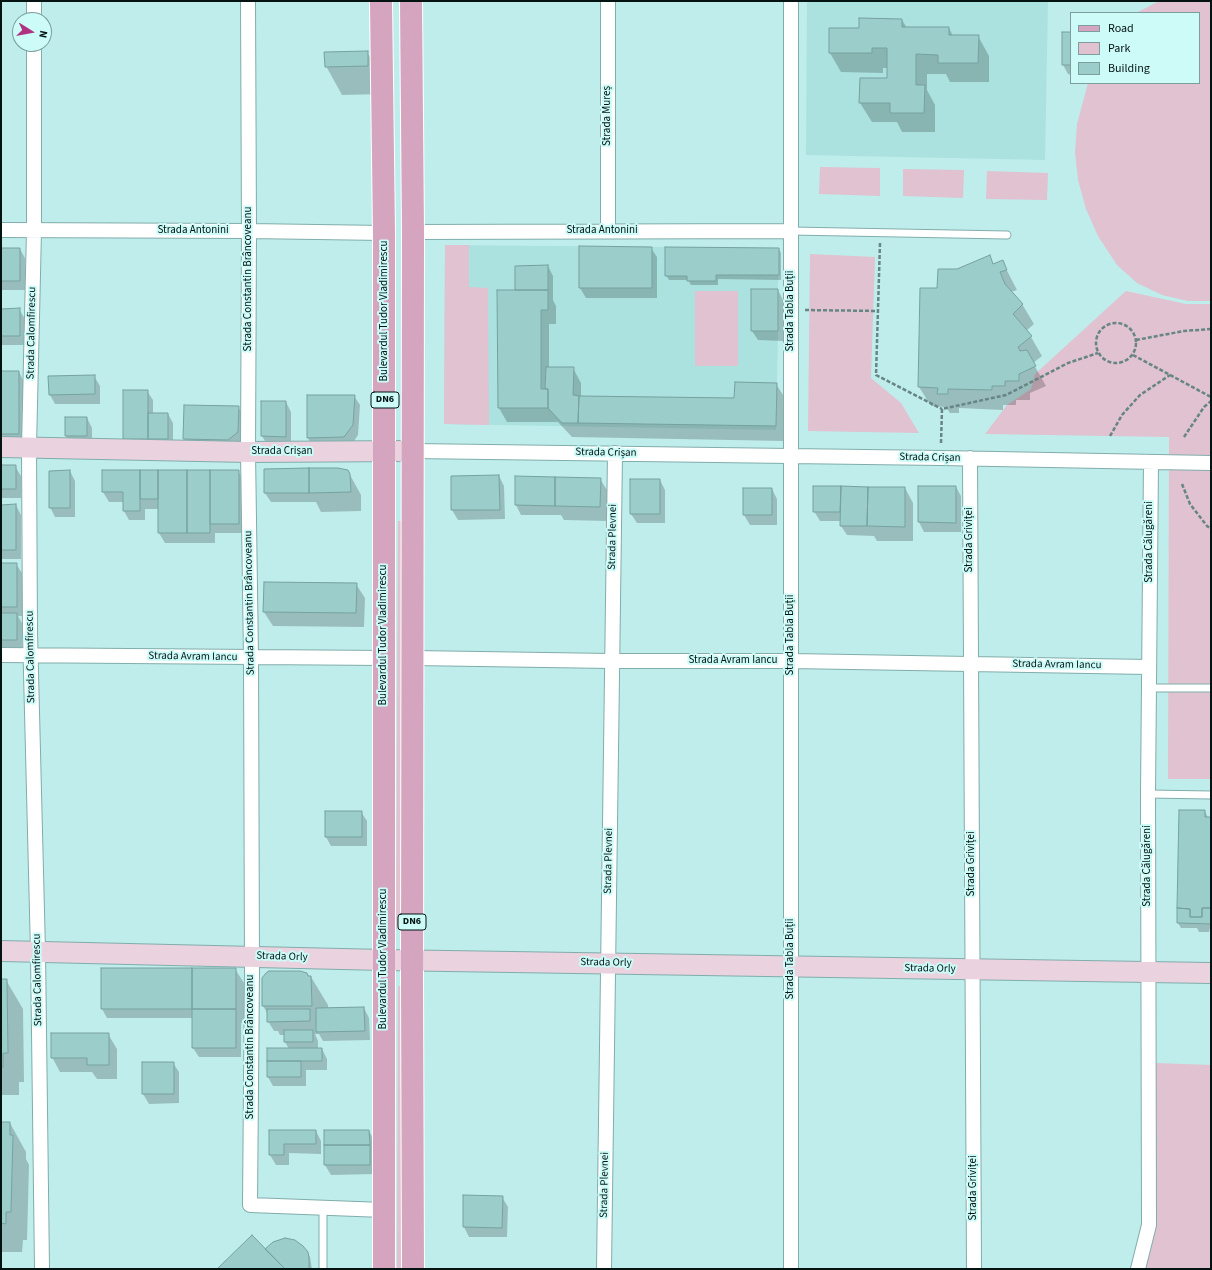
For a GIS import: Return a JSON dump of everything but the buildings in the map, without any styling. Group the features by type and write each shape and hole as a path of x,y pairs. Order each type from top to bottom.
{"main road":[{"name":"Bulevardul Tudor Vladimirescu","path":"381,1 384,233 384,1269"},
{"name":"DN6","path":"411,1 414,232 412,960 413,1269"}],"street":[{"path":"34,1 34,12"},
{"name":"Strada Constantin Brâncoveanu","path":"248,1 248,452 252,657 250,1205 323,1208"},
{"name":"Strada Mureș","path":"608,1 608,231"},
{"name":"Strada Tabla Buții","path":"791,1 791,1269"},
{"name":"Strada Calomfirescu","path":"34,52 34,230 30,447 30,655 38,952 42,1269"},
{"name":"Strada Antonini","path":"1,230 384,233"},
{"name":"Strada Antonini","path":"414,232 791,231"},
{"name":"Strada Crișan","path":"1,447 248,452 413,451 615,453 1211,463"},
{"name":"Strada Plevnei","path":"604,1269 615,453"},
{"name":"Strada Griviței","path":"970,458 974,1269"},
{"name":"Strada Călugăreni","path":"1138,1269 1149,1225 1148,794 1151,462"},
{"name":"Strada Avram Iancu","path":"1,655 384,658"},
{"name":"Strada Avram Iancu","path":"413,658 611,661 791,661 1149,667"},
{"name":"Strada Orly","path":"1,951 384,960 1211,973"},
{"path":"323,1208 384,1210"}],"lane":[{"path":"791,231 1007,235"},
{"path":"1149,688 1211,688"},
{"path":"1148,794 1211,795"},
{"path":"323,1208 323,1269"}],"path":[{"path":"880,233 876,375 942,409 1006,395 1068,363 1098,353"},
{"path":"791,310 879,311"},
{"path":"1113,323 1125,325 1130,329 1136,340 1133,355 1122,363 1108,362 1098,353 1096,340 1098,334 1102,329 1113,323"},
{"path":"1136,340 1184,331 1211,329"},
{"path":"1133,355 1211,398"},
{"path":"1110,436 1122,415 1140,395 1171,375"},
{"path":"1184,438 1204,407 1211,401"},
{"path":"941,458 942,409"},
{"path":"1182,484 1190,504 1211,529"},
{"path":"1207,526 1211,524"}],"shaded area":[{"path":"807,1 1048,1 1045,160 806,155"},
{"path":"445,245 779,248 778,289 751,290 751,331 778,331 776,430 444,424"}],"green space":[{"path":"1159,1 1211,1 1211,301 1188,301 1162,295 1137,283 1117,265 1098,236 1086,209 1078,180 1075,153 1077,124 1088,84 1200,84 1200,12 1138,12"},
{"path":"820,167 880,168 880,196 819,194"},
{"path":"903,169 964,170 963,198 903,196"},
{"path":"987,171 1048,173 1047,200 986,199"},
{"path":"445,245 469,245 469,287 488,288 489,425 444,424"},
{"path":"810,254 875,257 871,378 901,403 919,433 808,431"},
{"path":"695,291 738,291 738,366 695,366"},
{"path":"1126,291 1186,304 1211,304 1211,779 1168,779 1169,437 985,434 1007,405 1031,389 1035,374"},
{"path":"398,521 405,521 404,929 396,929"},
{"path":"398,986 402,986 402,1269 397,1269"},
{"path":"1156,1063 1211,1065 1211,1269 1144,1269 1155,1225"}]}
